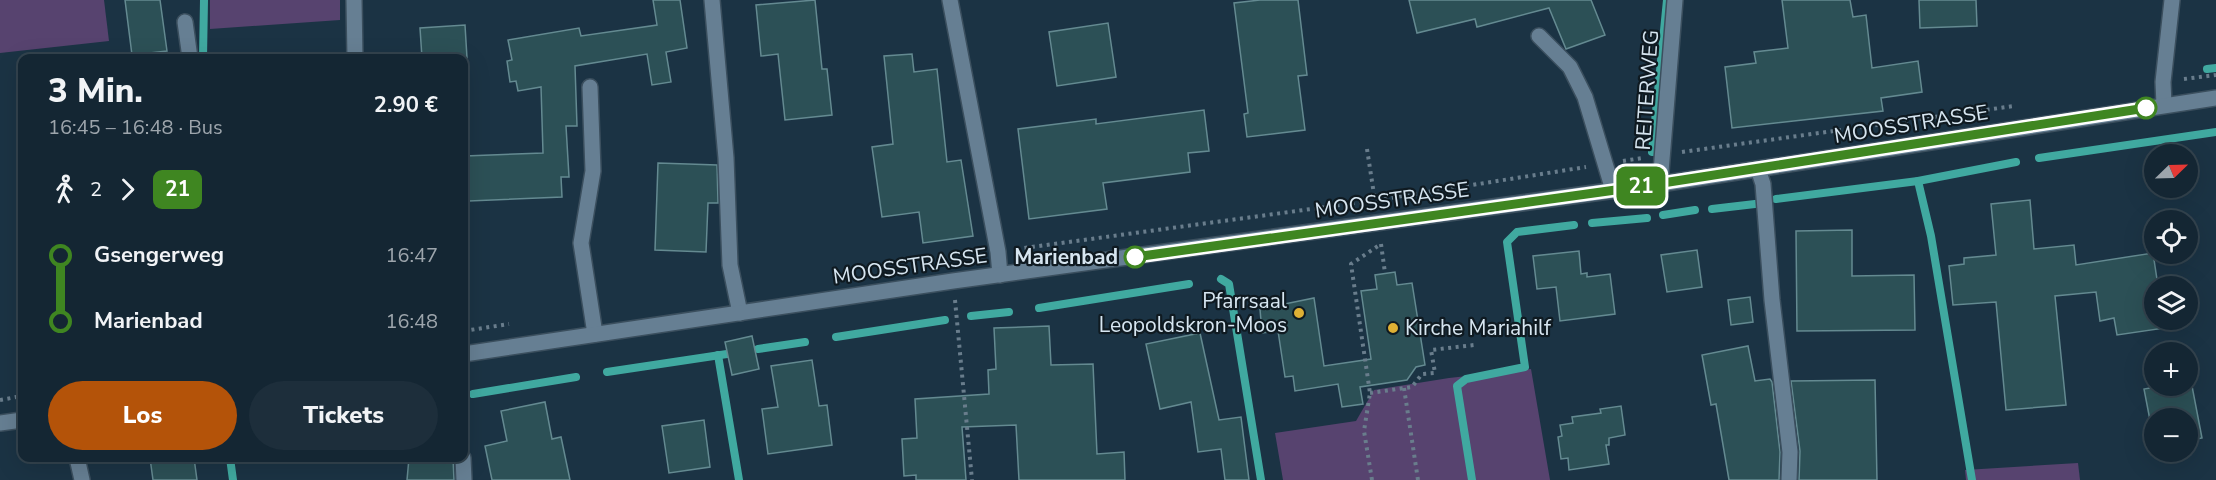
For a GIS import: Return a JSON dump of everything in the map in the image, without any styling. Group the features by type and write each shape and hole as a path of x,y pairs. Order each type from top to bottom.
{"street":[{"path":"354,0 355,54"},
{"path":"712,0 726,158 730,265 740,313"},
{"path":"950,0 998,252 1000,275"},
{"name":"REITERWEG","path":"1660,184 1674,0"},
{"path":"2164,105 2163,82 2172,0"},
{"path":"185,22 189,54"},
{"path":"1539,36 1570,67 1585,97 1613,190"},
{"path":"590,87 593,171 581,243 594,334"},
{"name":"MOOSSTRASSE","path":"468,353 953,281 1660,184 2216,98"},
{"path":"1758,169 1763,184 1772,300 1790,452 1789,480"},
{"path":"0,423 18,421"},
{"path":"78,462 82,480"},
{"path":"463,462 464,480"}],"path":[{"path":"1372,480 1364,431 1370,393 1351,264 1381,244"},
{"path":"953,281 972,480"},
{"path":"1370,393 1412,387 1422,374 1435,373 1431,350 1474,345"},
{"path":"1404,388 1418,480"},
{"path":"0,400 18,397"}],"shaded area":[{"path":"0,0 104,0 109,41 0,53"},
{"path":"210,0 340,0 340,20 210,29"},
{"path":"1531,369 1550,480 1283,480 1275,433 1356,421 1374,390 1449,378"},
{"path":"2078,463 2080,480 1966,480 1965,470"}],"building":[{"path":"125,0 160,0 167,51 132,54"},
{"path":"653,0 680,0 687,48 666,52 671,82 652,85 647,54 575,66 577,126 566,126 569,177 561,177 562,197 469,201 468,156 543,153 541,87 518,91 516,81 510,82 507,61 512,60 508,40 579,28 581,36 657,25"},
{"path":"815,0 822,69 827,69 832,115 785,120 778,54 761,56 756,5"},
{"path":"1298,0 1307,75 1298,76 1305,130 1247,137 1244,114 1248,113 1234,3"},
{"path":"1409,0 1591,0 1605,35 1566,49 1549,8 1477,27 1475,19 1417,33"},
{"path":"1782,0 1850,0 1853,17 1866,15 1872,68 1918,61 1922,92 1881,98 1883,111 1732,128 1725,67 1756,63 1754,52 1788,48"},
{"path":"1919,0 1976,0 1977,26 1920,28"},
{"path":"1108,23 1116,77 1057,86 1049,32"},
{"path":"465,25 467,54 422,54 420,28"},
{"path":"912,54 914,72 937,69 947,162 961,160 973,236 923,243 919,212 882,217 872,147 893,144 884,56"},
{"path":"1204,110 1209,151 1188,153 1190,172 1103,183 1107,209 1029,219 1018,129 1096,119 1096,124"},
{"path":"658,163 717,165 718,203 708,203 706,252 655,250"},
{"path":"2030,200 2034,249 2074,245 2076,265 2144,254 2144,264 2155,264 2156,276 2144,276 2144,330 2151,330 2117,335 2114,318 2100,321 2096,292 2055,296 2066,405 2006,410 1996,302 1953,305 1949,266 1964,264 1964,258 1996,255 1991,204"},
{"path":"1852,230 1852,276 1914,275 1915,330 1797,331 1796,231"},
{"path":"1697,250 1702,287 1667,292 1661,255"},
{"path":"1579,251 1581,274 1587,273 1587,277 1610,274 1615,314 1560,321 1556,287 1537,289 1533,256"},
{"path":"1395,272 1397,285 1412,283 1425,365 1416,367 1407,380 1360,387 1363,404 1342,407 1338,384 1295,391 1293,376 1285,377 1278,331 1262,333 1260,309 1314,298 1324,366 1371,359 1361,291 1377,289 1375,275"},
{"path":"1750,297 1753,322 1731,325 1728,300"},
{"path":"1049,326 1051,365 1093,364 1097,454 1124,452 1125,480 1019,480 1016,425 962,427 966,480 916,480 916,475 904,476 902,439 917,438 915,399 989,394 988,370 996,369 994,328"},
{"path":"1200,333 1219,420 1241,417 1249,480 1225,480 1221,449 1198,452 1191,402 1160,409 1146,344"},
{"path":"752,336 759,369 732,375 725,342"},
{"path":"1748,346 1755,381 1770,379 1772,382 1780,452 1779,480 1729,480 1716,404 1711,405 1702,355"},
{"path":"812,360 819,406 827,405 832,445 768,454 762,409 778,407 771,366"},
{"path":"1875,380 1877,480 1799,480 1800,451 1791,381"},
{"path":"2145,396 2194,396 2196,408 2148,408"},
{"path":"545,402 552,439 561,437 570,480 492,480 485,446 507,441 501,411"},
{"path":"1621,406 1625,435 1609,438 1609,445 1606,445 1609,464 1569,470 1568,458 1561,459 1558,437 1562,436 1560,425 1573,423 1572,417 1601,413 1600,409"},
{"path":"2198,417 2202,438 2198,439"},
{"path":"704,420 710,467 669,473 662,426"},
{"path":"151,462 195,462 197,480 153,480"},
{"path":"409,462 453,462 454,480 407,480"}],"waterway":[{"path":"203,54 204,0"},
{"path":"1652,152 1667,0"},
{"path":"2207,69 2216,68"},
{"path":"2039,158 2216,132"},
{"path":"1776,199 1918,181 2016,162"},
{"path":"1918,181 1931,236 1972,480"},
{"path":"1712,209 1755,204"},
{"path":"1663,215 1695,210"},
{"path":"1592,223 1647,218"},
{"path":"1472,480 1457,386 1466,379 1525,367 1507,242 1517,232 1574,225"},
{"path":"1221,279 1229,284 1261,480"},
{"path":"1039,308 1189,284"},
{"path":"971,316 1009,312"},
{"path":"836,337 945,320"},
{"path":"758,349 805,342"},
{"path":"607,372 727,354"},
{"path":"718,355 739,480"},
{"path":"473,394 576,377"},
{"path":"231,462 233,480"}],"bus line":[{"name":"21","path":"1135,257 1637,187 2146,108"}],"place":[{"name":"Marienbad","path":"1135,257"},
{"name":"Pfarrsaal Leopoldskron-Moos","path":"1299,313"},
{"name":"Kirche Mariahilf","path":"1393,328"}]}
